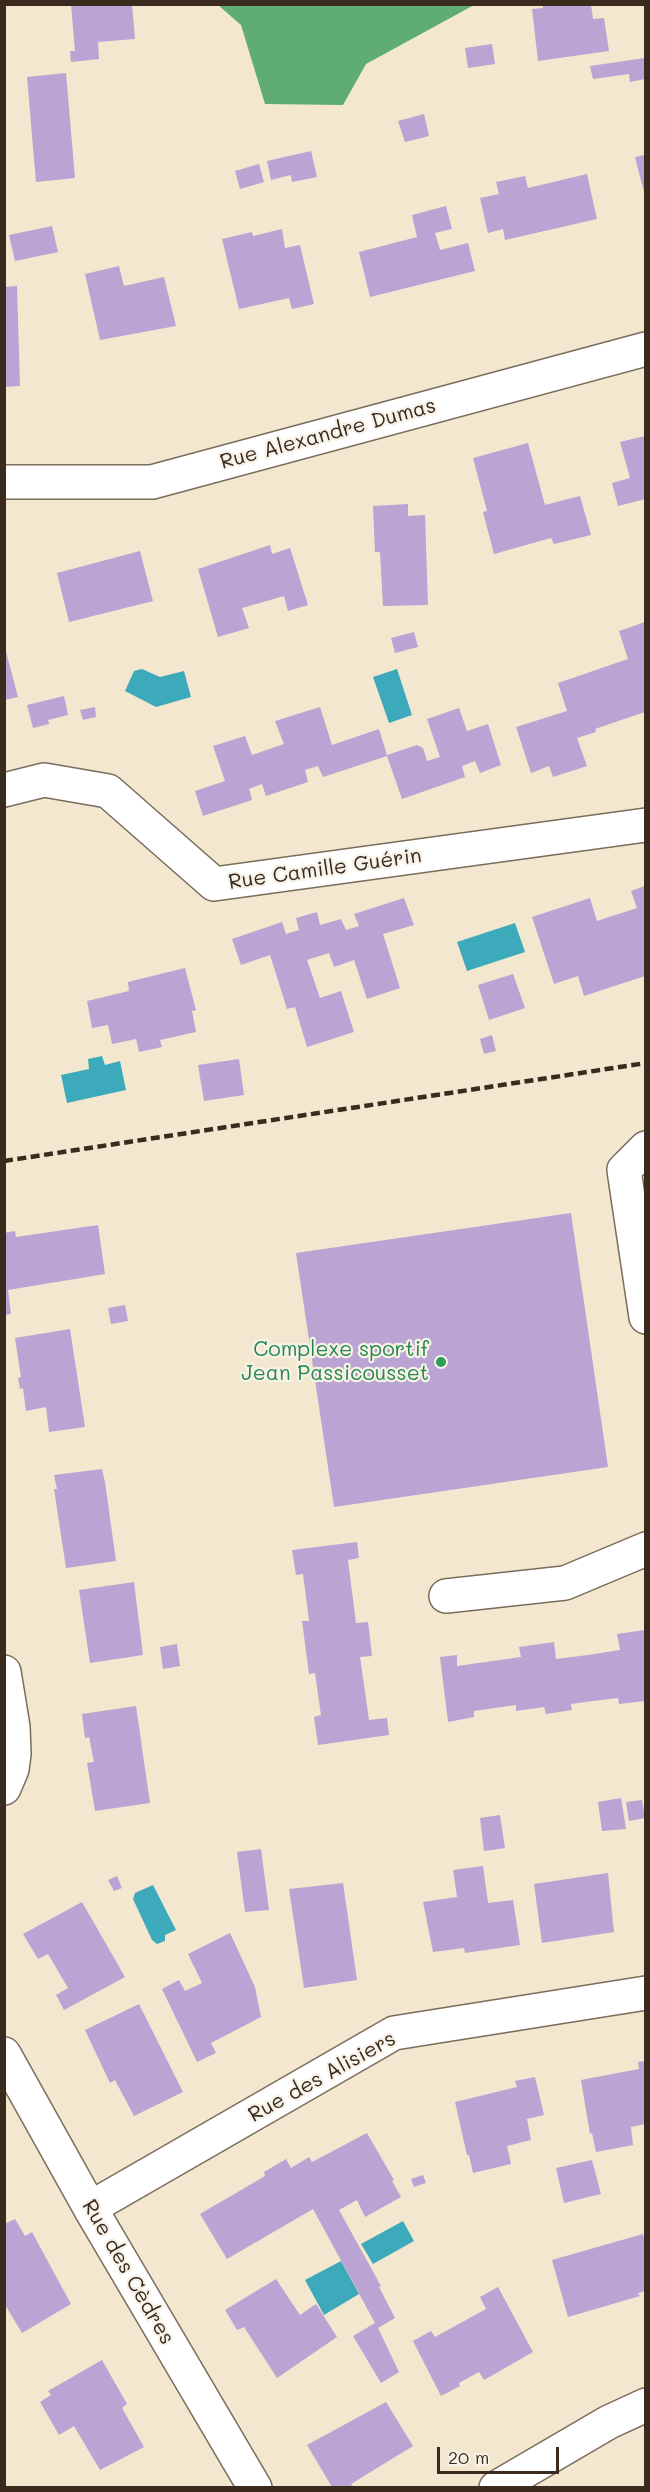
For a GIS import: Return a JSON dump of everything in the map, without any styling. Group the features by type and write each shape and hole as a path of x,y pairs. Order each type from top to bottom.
{"street":[{"name":"Rue Alexandre Dumas","path":"4,482 152,482 645,349"},
{"name":"Rue Camille Guérin","path":"4,790 44,780 108,791 214,884 645,825"},
{"path":"645,1148 624,1170 645,1317"},
{"path":"446,1596 565,1583 645,1549"},
{"path":"4,1672 13,1726 14,1754 12,1769 4,1788"},
{"name":"Rue des Alisiers","path":"90,2208 394,2033 645,1993"},
{"name":"Rue des Cèdres","path":"4,2054 90,2208 255,2487"},
{"path":"496,2487 609,2422 645,2405"}],"green space":[{"path":"218,5 474,5 366,64 343,105 265,104 241,25"}],"water":[{"path":"142,669 160,677 184,671 191,697 156,707 125,691 134,671"},
{"path":"397,669 412,715 389,723 373,677"},
{"path":"515,923 525,952 467,971 457,942"},
{"path":"102,1056 105,1065 120,1061 126,1090 67,1103 61,1075 89,1069 88,1059"},
{"path":"153,1885 176,1930 165,1935 165,1941 157,1944 152,1940 133,1899 135,1893"},
{"path":"403,2221 414,2241 373,2264 361,2244"},
{"path":"341,2261 359,2294 324,2315 305,2280"}],"building":[{"path":"71,4 132,4 135,39 98,42 99,59 71,62 70,51 75,51"},
{"path":"543,4 591,4 593,19 604,18 609,51 538,61 532,9 543,8"},
{"path":"492,44 495,64 468,68 465,48"},
{"path":"645,58 645,79 630,82 629,74 593,79 590,66"},
{"path":"66,73 75,178 36,182 27,77"},
{"path":"424,114 429,136 405,142 398,121"},
{"path":"311,151 317,177 292,182 291,175 271,180 267,161"},
{"path":"645,155 645,196 635,157"},
{"path":"259,164 264,182 240,189 235,171"},
{"path":"587,174 597,219 505,240 503,229 488,233 480,198 499,194 496,182 525,176 528,188"},
{"path":"446,206 452,229 435,233 440,250 468,243 475,271 370,297 359,252 417,237 412,215"},
{"path":"52,226 58,252 15,261 9,235"},
{"path":"282,229 285,248 300,245 314,304 292,309 289,298 239,309 222,239 252,232 253,236"},
{"path":"119,266 124,286 164,277 176,326 100,340 85,274"},
{"path":"17,286 20,386 4,387 4,287"},
{"path":"645,436 645,499 618,506 612,483 630,478 620,442"},
{"path":"528,443 545,505 580,496 591,535 554,544 551,538 494,554 483,512 487,511 473,458"},
{"path":"408,504 408,516 425,515 428,605 383,606 380,552 375,552 373,506"},
{"path":"270,545 272,554 290,548 308,605 288,611 284,596 242,608 249,628 218,637 198,569"},
{"path":"140,551 153,601 69,622 57,573"},
{"path":"645,622 645,712 595,729 596,732 577,738 587,766 553,777 549,766 531,773 516,727 567,711 558,683 628,659 619,631"},
{"path":"414,632 418,647 395,653 391,638"},
{"path":"4,644 18,697 4,700"},
{"path":"64,696 68,715 48,720 49,724 33,728 27,705"},
{"path":"95,707 96,717 83,720 80,710"},
{"path":"320,707 332,745 379,729 387,755 417,745 423,748 427,761 440,757 427,719 459,708 467,731 488,724 501,765 480,773 475,761 462,766 465,777 402,799 387,756 323,777 318,766 305,770 308,782 266,796 262,784 249,789 252,800 203,816 195,791 225,781 213,746 245,736 252,755 284,744 275,721"},
{"path":"645,886 645,976 584,996 578,976 554,984 532,917 590,898 597,921 637,908 631,891"},
{"path":"404,898 414,925 383,934 400,988 367,999 354,960 334,967 329,953 307,960 320,998 341,991 354,1032 307,1047 295,1007 287,1009 270,955 241,965 232,939 282,922 286,934 299,930 296,918 317,912 320,925 341,919 346,930 359,926 354,914"},
{"path":"185,968 196,1010 192,1011 196,1032 160,1040 162,1047 139,1052 136,1039 112,1044 108,1025 92,1028 87,1001 129,991 128,982"},
{"path":"513,974 525,1008 489,1020 478,985"},
{"path":"492,1035 496,1051 484,1054 480,1039"},
{"path":"239,1059 244,1095 204,1101 198,1065"},
{"name":"Complexe sportif Jean Passicousset","path":"571,1213 608,1467 334,1507 296,1253"},
{"path":"98,1225 105,1274 8,1290 11,1314 4,1315 4,1233 15,1231 16,1237"},
{"path":"125,1305 128,1321 111,1324 108,1308"},
{"path":"70,1329 85,1427 49,1432 46,1407 26,1411 23,1388 20,1389 18,1378 21,1377 15,1338"},
{"path":"102,1469 116,1561 66,1568 54,1475"},
{"path":"357,1542 359,1558 348,1560 356,1623 368,1622 372,1656 360,1657 369,1720 387,1718 389,1735 318,1745 314,1717 321,1715 315,1673 309,1674 302,1621 309,1621 303,1574 296,1575 292,1550"},
{"path":"134,1582 143,1655 90,1663 79,1590"},
{"path":"645,1630 645,1701 619,1704 618,1698 593,1701 571,1704 572,1710 546,1714 544,1707 516,1711 516,1705 474,1711 474,1717 448,1722 440,1657 457,1655 457,1666 521,1657 519,1647 554,1642 556,1659 588,1655 620,1650 617,1634"},
{"path":"177,1644 180,1666 163,1669 160,1647"},
{"path":"136,1706 150,1803 95,1811 87,1763 94,1762 89,1737 85,1738 82,1714"},
{"path":"621,1798 626,1829 602,1831 598,1802"},
{"path":"642,1800 645,1818 629,1821 626,1802"},
{"path":"500,1815 505,1848 484,1851 480,1818"},
{"path":"261,1849 269,1910 245,1912 237,1852"},
{"path":"483,1866 488,1903 513,1900 520,1945 465,1953 464,1948 433,1952 423,1902 457,1897 453,1870"},
{"path":"608,1873 614,1932 542,1943 534,1884"},
{"path":"117,1876 122,1888 114,1891 108,1880"},
{"path":"343,1883 357,1980 304,1988 289,1889"},
{"path":"82,1902 125,1977 64,2010 56,1995 68,1988 48,1954 38,1959 23,1934"},
{"path":"230,1933 255,1987 261,2017 211,2043 216,2053 197,2062 162,1989 179,1980 185,1991 202,1983 188,1954"},
{"path":"139,2004 183,2092 134,2116 115,2080 110,2083 85,2030"},
{"path":"645,2061 645,2124 631,2127 633,2145 596,2152 592,2133 590,2134 581,2080 639,2069 638,2062"},
{"path":"535,2077 544,2115 527,2119 531,2140 507,2146 511,2164 473,2173 455,2102 517,2087 515,2081"},
{"path":"367,2133 401,2197 365,2217 357,2200 339,2210 381,2286 379,2287 395,2318 378,2328 399,2372 381,2383 353,2336 375,2323 313,2209 227,2259 200,2214 265,2176 264,2172 286,2159 291,2168 309,2157 312,2162"},
{"path":"592,2160 601,2194 564,2203 556,2168"},
{"path":"423,2175 426,2183 414,2187 411,2179"},
{"path":"15,2219 25,2236 32,2232 71,2304 22,2333 4,2303 4,2224"},
{"path":"643,2234 645,2291 638,2293 640,2296 568,2317 552,2260"},
{"path":"276,2279 300,2315 316,2304 337,2337 277,2378 244,2327 237,2330 225,2310"},
{"path":"498,2287 533,2352 484,2380 479,2372 441,2396 413,2341 431,2331 435,2337 486,2309 480,2297"},
{"path":"102,2360 127,2404 122,2408 144,2447 100,2470 74,2426 59,2435 40,2402 51,2395 48,2391"},
{"path":"386,2402 413,2446 351,2484 354,2487 332,2487 307,2445"}],"railway":[{"path":"4,1161 646,1063"}],"place":[{"name":"Complexe sportif Jean Passicousset","path":"441,1362"}]}
